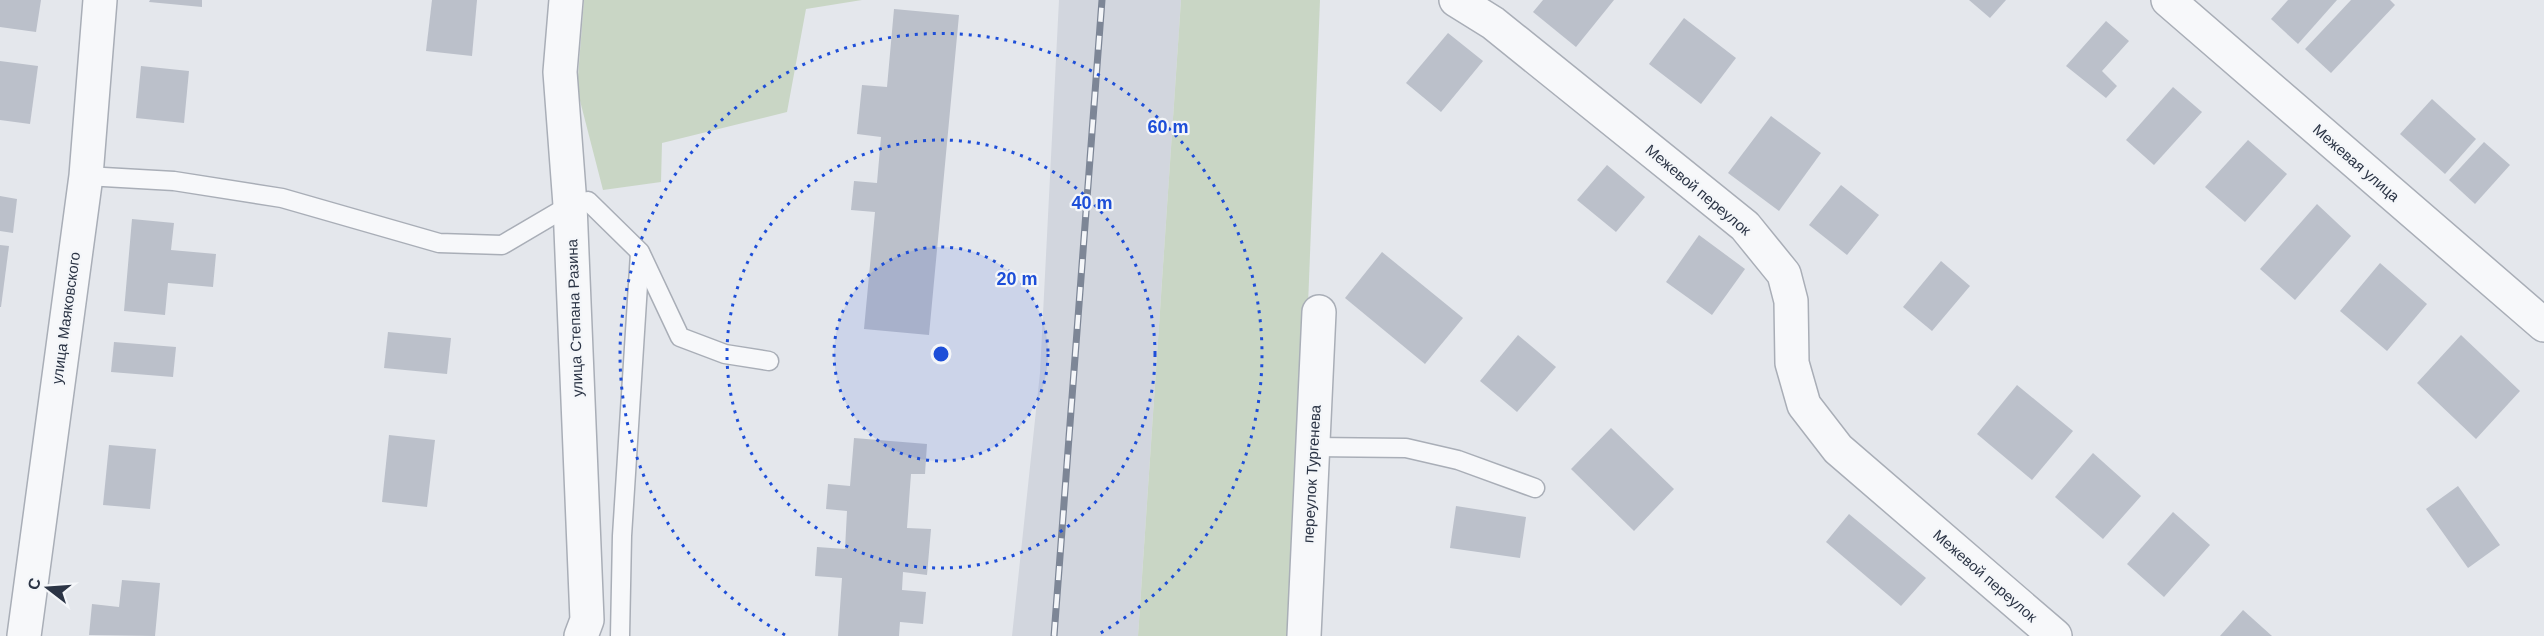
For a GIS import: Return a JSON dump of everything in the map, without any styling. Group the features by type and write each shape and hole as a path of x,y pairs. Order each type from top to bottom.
{"street":[{"name":"улица Маяковского","path":"24,636 86,176 100,0"},
{"name":"улица Степана Разина","path":"566,0 560,72 570,205 586,620 581,636"},
{"name":"Межевой переулок","path":"1456,0 1493,23 1745,226 1784,274 1791,301 1792,363 1804,405 1839,449 2055,636"},
{"name":"Межевая улица","path":"2168,0 2544,325"},
{"name":"переулок Тургенева","path":"1304,636 1319,312"}],"lane":[{"path":"86,176 174,181 282,198 439,243 502,245 570,205 588,201 640,252 681,337 724,354 769,361"},
{"path":"620,636 622,536 640,252"},
{"path":"1313,447 1406,448 1458,460 1535,488"}],"shaded area":[{"path":"1059,0 1181,0 1138,636 1012,636 1040,373"}],"green space":[{"path":"584,0 862,0 806,9 787,112 662,143 661,182 603,190 577,89"},
{"path":"1181,0 1320,0 1295,636 1138,636"}],"building":[{"path":"0,0 41,0 36,32 0,27"},
{"path":"150,0 202,0 202,7 149,2"},
{"path":"432,0 477,0 472,56 426,51"},
{"path":"1543,0 1614,0 1576,47 1533,12"},
{"path":"1969,0 2006,0 1990,18"},
{"path":"2288,0 2337,0 2298,44 2271,19"},
{"path":"2351,0 2390,0 2395,5 2331,73 2305,49"},
{"path":"894,9 959,15 929,335 864,329 875,212 851,210 854,181 877,183 881,137 857,134 862,85 887,87"},
{"path":"1684,18 1736,58 1701,104 1649,64"},
{"path":"2106,21 2129,41 2102,71 2117,86 2106,98 2066,66"},
{"path":"1448,33 1483,61 1441,112 1406,83"},
{"path":"0,61 38,66 30,124 0,120"},
{"path":"141,66 189,71 184,123 136,118"},
{"path":"2173,87 2202,112 2154,165 2126,140"},
{"path":"2432,99 2476,139 2445,174 2400,134"},
{"path":"1771,116 1821,153 1779,211 1728,173"},
{"path":"2248,140 2287,174 2245,222 2205,187"},
{"path":"2484,142 2510,165 2475,204 2449,180"},
{"path":"1607,165 1645,197 1616,232 1577,200"},
{"path":"1841,185 1879,215 1847,255 1809,225"},
{"path":"0,196 17,199 13,233 0,231"},
{"path":"2317,204 2351,236 2295,300 2260,269"},
{"path":"132,219 174,223 171,250 216,254 213,287 168,283 165,315 124,311"},
{"path":"1699,235 1745,269 1712,315 1666,282"},
{"path":"0,245 9,246 1,307 0,307"},
{"path":"1382,252 1463,318 1425,364 1345,298"},
{"path":"1941,261 1970,286 1932,331 1903,307"},
{"path":"2380,263 2427,304 2387,351 2340,311"},
{"path":"388,332 451,338 447,374 384,368"},
{"path":"1518,335 1556,367 1517,412 1480,381"},
{"path":"2461,335 2520,391 2476,439 2417,383"},
{"path":"114,342 176,347 173,377 111,372"},
{"path":"2017,385 2073,431 2032,480 1977,434"},
{"path":"1611,428 1674,489 1634,531 1571,469"},
{"path":"389,435 435,440 427,507 382,502"},
{"path":"854,438 927,444 925,474 911,474 907,528 931,529 927,575 903,572 902,590 926,592 923,624 900,622 899,636 838,636 842,578 815,576 817,547 845,549 847,511 826,509 828,484 850,486"},
{"path":"109,445 156,449 150,509 103,505"},
{"path":"2093,453 2141,496 2103,539 2055,497"},
{"path":"2458,486 2500,545 2468,568 2426,509"},
{"path":"1456,506 1526,517 1520,558 1450,548"},
{"path":"2173,512 2210,545 2164,597 2127,564"},
{"path":"1849,514 1926,578 1901,606 1826,542"},
{"path":"122,580 160,583 155,636 89,635 92,604 119,607"},
{"path":"2243,610 2272,636 2220,636"}],"railway":[{"path":"1054,636 1102,0"}]}
